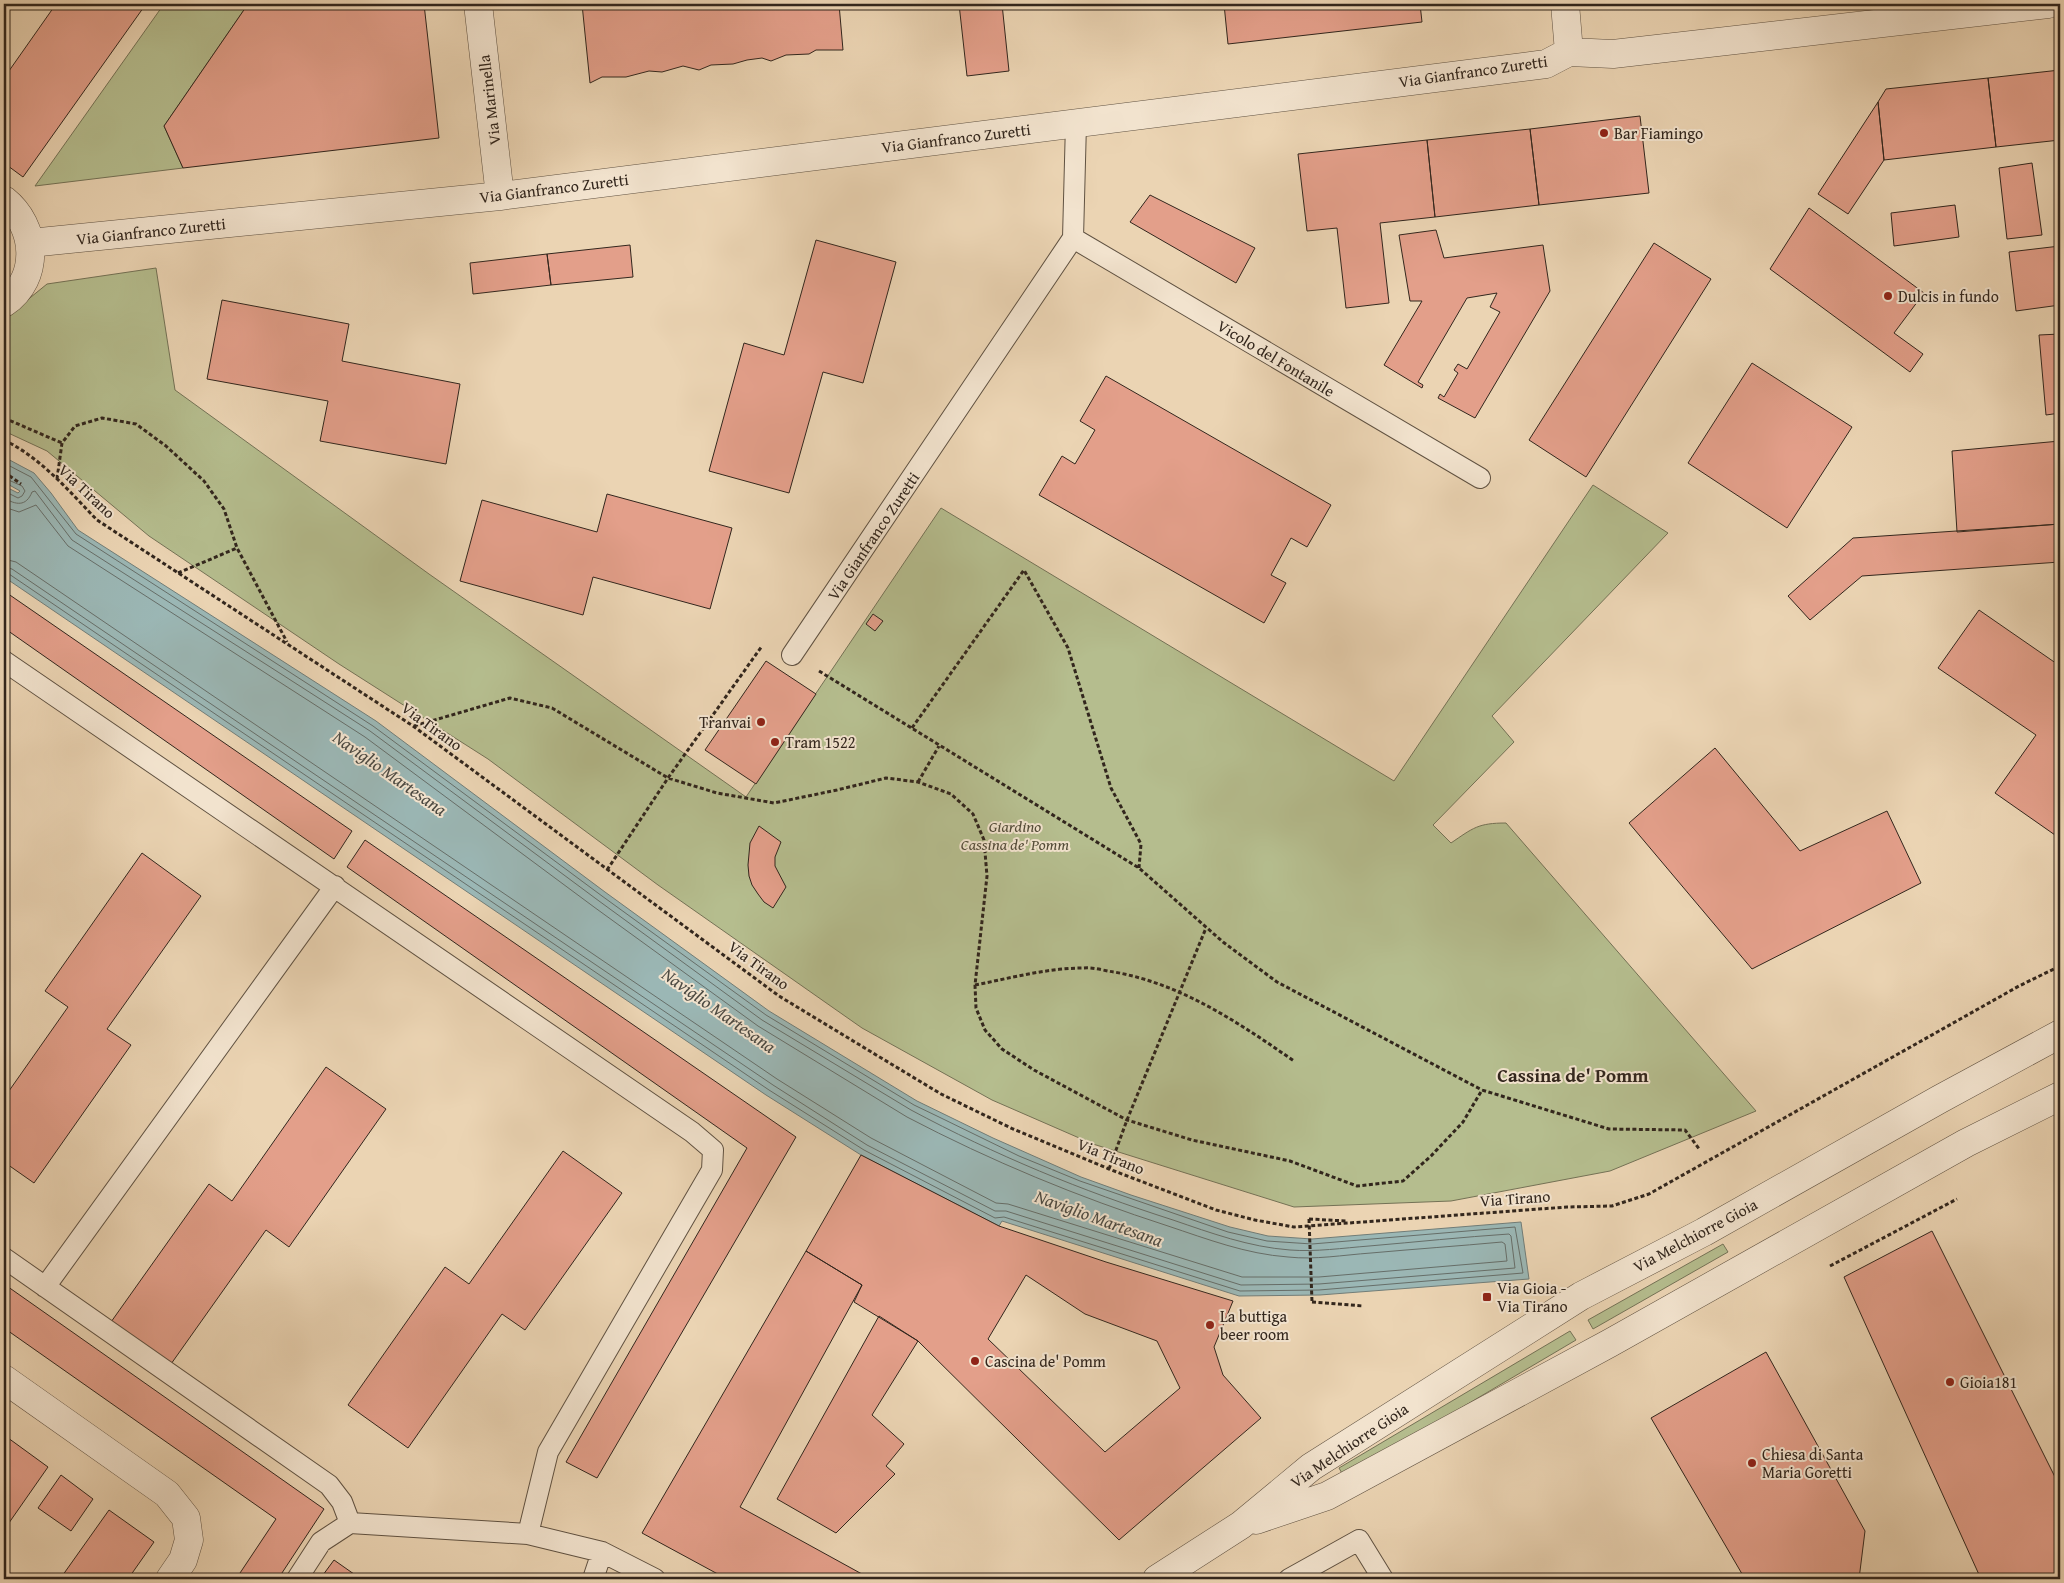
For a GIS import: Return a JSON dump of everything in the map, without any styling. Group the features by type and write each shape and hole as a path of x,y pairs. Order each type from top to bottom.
{"street":[{"name":"Via Marinella","path":"478,4 500,196"},
{"path":"1565,4 1569,52"},
{"name":"Via Gianfranco Zuretti","path":"30,243 500,196 1546,64 1569,52 1613,54 2048,4"},
{"path":"4,200 22,219 30,243 30,259 26,274 19,288 4,303"},
{"name":"Via Melchiorre Gioia","path":"1241,1526 1311,1467 1581,1296 1704,1232 1940,1099 2060,1034"},
{"name":"Via Melchiorre Gioia","path":"1241,1526 1327,1496 1610,1343 1966,1143 2060,1096"},
{"path":"4,1379 167,1494 186,1518 189,1540 183,1560 170,1579"},
{"path":"1157,1579 1241,1526"}],"lane":[{"path":"1073,238 1076,123"},
{"name":"Vicolo del Fontanile","path":"1073,238 1480,478"},
{"name":"Via Gianfranco Zuretti","path":"792,655 1073,238"},
{"path":"4,661 692,1132 713,1150 712,1170 548,1452 528,1534"},
{"path":"45,1287 334,886"},
{"path":"4,1258 329,1485 342,1502 350,1524"},
{"path":"297,1579 321,1542 350,1524 528,1534 602,1552 655,1579"},
{"path":"1289,1579 1360,1540 1383,1579"},
{"path":"593,1579 602,1552"}],"path":[{"path":"4,418 62,444"},
{"path":"57,479 62,444 75,426 102,418 136,424 166,446 204,481 224,509 237,548 287,643"},
{"name":"Via Tirano","path":"4,440 17,447 57,479 97,520 413,726 780,996 941,1094 1013,1129 1216,1210 1255,1220 1294,1226 1566,1207 1612,1206 1649,1194 2019,986 2060,966"},
{"path":"4,472 21,484"},
{"path":"177,573 237,548"},
{"path":"912,728 1024,570 1068,648 1111,788 1141,844 1138,868"},
{"path":"607,870 668,778 766,640 1138,868 1206,928 1276,982 1482,1090 1610,1129 1685,1130 1700,1150"},
{"path":"413,726 510,698 552,708 668,778 716,793 774,803 886,778 918,782 951,794 973,814 984,840 987,876 975,985 976,1008 985,1030 1002,1050 1034,1070 1126,1120 1192,1140 1290,1161 1357,1186 1403,1181 1432,1156 1463,1122 1482,1090"},
{"path":"918,782 939,746"},
{"path":"1109,1168 1126,1120 1206,928"},
{"path":"975,985 1054,969 1086,967 1125,974 1169,987 1219,1012 1251,1031 1294,1061"},
{"path":"1830,1266 1957,1199"},
{"path":"1361,1222 1309,1219 1312,1302 1363,1306"}],"green space":[{"path":"164,4 248,4 164,126 183,168 35,186"},
{"name":"Giardino Cassina de' Pomm","path":"156,268 175,390 429,574 746,797 941,508 1394,781 1593,485 1668,533 1492,716 1514,742 1433,825 1451,843 1476,827 1506,823 1756,1111 1610,1171 1451,1201 1294,1207 1093,1144 992,1100 862,1028 658,885 488,759 339,664 149,536 47,451 4,431 4,319 47,284"},
{"path":"1723,1244 1728,1252 1593,1329 1588,1320"},
{"path":"1570,1331 1576,1340 1344,1477 1339,1468"}],"water":[{"name":"Naviglio Martesana","path":"4,457 34,473 78,530 376,721 605,892 769,1011 917,1101 993,1138 1081,1177 1230,1227 1268,1236 1312,1239 1521,1222 1529,1279 1320,1295 1239,1296 1002,1221 999,1226 861,1155 766,1095 4,577 4,486 18,493 20,491 4,482"}],"building":[{"path":"56,4 146,4 23,177 4,163 4,78"},
{"path":"248,4 424,4 439,138 183,168 164,126"},
{"path":"582,4 839,4 843,50 816,50 809,54 786,55 771,61 762,58 733,64 711,65 699,70 683,66 662,72 649,71 626,77 602,77 590,83"},
{"path":"959,4 1002,4 1009,71 967,76"},
{"path":"1224,4 1420,4 1422,22 1228,44"},
{"path":"2060,70 2060,140 1996,147 1988,78"},
{"path":"1988,78 1996,147 1884,160 1878,102 1886,89"},
{"path":"1878,102 1884,160 1848,214 1818,194"},
{"path":"1640,116 1649,193 1539,205 1530,129"},
{"path":"1530,129 1539,205 1435,217 1427,140"},
{"path":"1427,140 1435,217 1380,223 1389,303 1346,308 1337,228 1307,231 1298,154"},
{"path":"2032,163 2042,235 2007,239 1999,168"},
{"path":"1150,195 1255,248 1236,283 1130,222"},
{"path":"1955,205 1959,237 1894,246 1891,213"},
{"path":"1809,208 1924,293 1894,333 1923,354 1910,372 1770,269"},
{"path":"1436,230 1444,258 1543,245 1550,291 1475,418 1438,398 1440,394 1444,397 1458,373 1454,370 1458,364 1467,369 1500,312 1490,307 1497,293 1467,298 1418,382 1423,385 1422,388 1384,365 1422,301 1410,301 1399,235"},
{"path":"816,240 896,262 863,383 823,372 789,493 709,471 744,343 784,355"},
{"path":"1654,243 1711,279 1586,477 1529,440"},
{"path":"630,245 633,277 551,285 547,254"},
{"path":"2060,246 2060,305 2016,311 2009,252"},
{"path":"547,254 551,285 473,294 470,263"},
{"path":"222,300 349,324 342,361 460,384 446,464 320,441 328,401 207,379"},
{"path":"2060,334 2060,413 2046,415 2039,335"},
{"path":"1752,363 1852,427 1787,528 1688,463"},
{"path":"1106,376 1331,505 1307,547 1291,538 1271,575 1286,583 1264,623 1039,495 1062,456 1075,464 1095,430 1080,421"},
{"path":"2060,441 2060,524 1957,532 1952,451"},
{"path":"607,494 732,528 710,609 593,577 583,615 460,581 482,500 597,532"},
{"path":"2060,524 2060,562 1862,576 1810,620 1788,596 1853,538"},
{"path":"4,591 352,831 334,859 4,628"},
{"path":"1979,610 2060,666 2060,683 2058,685 2060,687 2060,828 2055,835 1995,793 2036,735 1938,668"},
{"path":"873,614 883,621 875,631 866,624"},
{"name":"Tranvai","path":"766,661 816,694 756,784 705,750"},
{"path":"1715,748 1800,851 1887,811 1921,883 1752,969 1629,823"},
{"path":"759,826 781,842 775,857 775,866 786,887 773,908 764,902 758,894 749,876 750,843"},
{"path":"365,840 796,1137 597,1478 566,1462 747,1148 347,867"},
{"path":"142,853 201,896 107,1029 131,1045 34,1183 4,1162 4,1098 68,1007 45,991"},
{"path":"326,1067 386,1109 289,1247 266,1230 171,1364 111,1322 209,1184 232,1201"},
{"path":"563,1151 622,1193 525,1330 502,1314 408,1448 348,1405 445,1267 469,1284"},
{"name":"Cascina de' Pomm","path":"861,1155 999,1226 1106,1262 1233,1301 1214,1347 1223,1375 1261,1418 1119,1540 918,1341 854,1302 862,1285 806,1251","holes":["1026,1275 1085,1314 1157,1341 1180,1388 1105,1452 988,1339"]},
{"name":"Gioia181","path":"1932,1231 2060,1487 2060,1579 1981,1579 1844,1277"},
{"path":"806,1251 862,1285 740,1507 871,1579 727,1579 642,1533"},
{"path":"4,1284 324,1509 278,1579 236,1579 276,1519 4,1328"},
{"path":"879,1316 918,1341 872,1415 904,1444 886,1466 895,1474 836,1533 777,1499"},
{"name":"Chiesa di Santa Maria Goretti","path":"1766,1352 1865,1531 1859,1579 1745,1579 1651,1418"},
{"path":"4,1435 48,1467 4,1530"},
{"path":"61,1475 93,1499 71,1531 38,1508"},
{"path":"109,1510 154,1542 128,1579 60,1579"},
{"path":"334,1560 361,1579 320,1579"}],"place":[{"name":"Bar Fiamingo","path":"1604,133"},
{"name":"Dulcis in fundo","path":"1888,296"},
{"name":"Tranvai","path":"761,722"},
{"name":"Tram 1522","path":"775,742"},
{"name":"Via Gioia - Via Tirano","path":"1487,1297"},
{"name":"La buttiga beer room","path":"1210,1325"},
{"name":"Cascina de' Pomm","path":"975,1361"},
{"name":"Gioia181","path":"1950,1382"},
{"name":"Chiesa di Santa Maria Goretti","path":"1752,1463"}],"district":[{"name":"Cassina de' Pomm","path":"1573,1075"}]}
